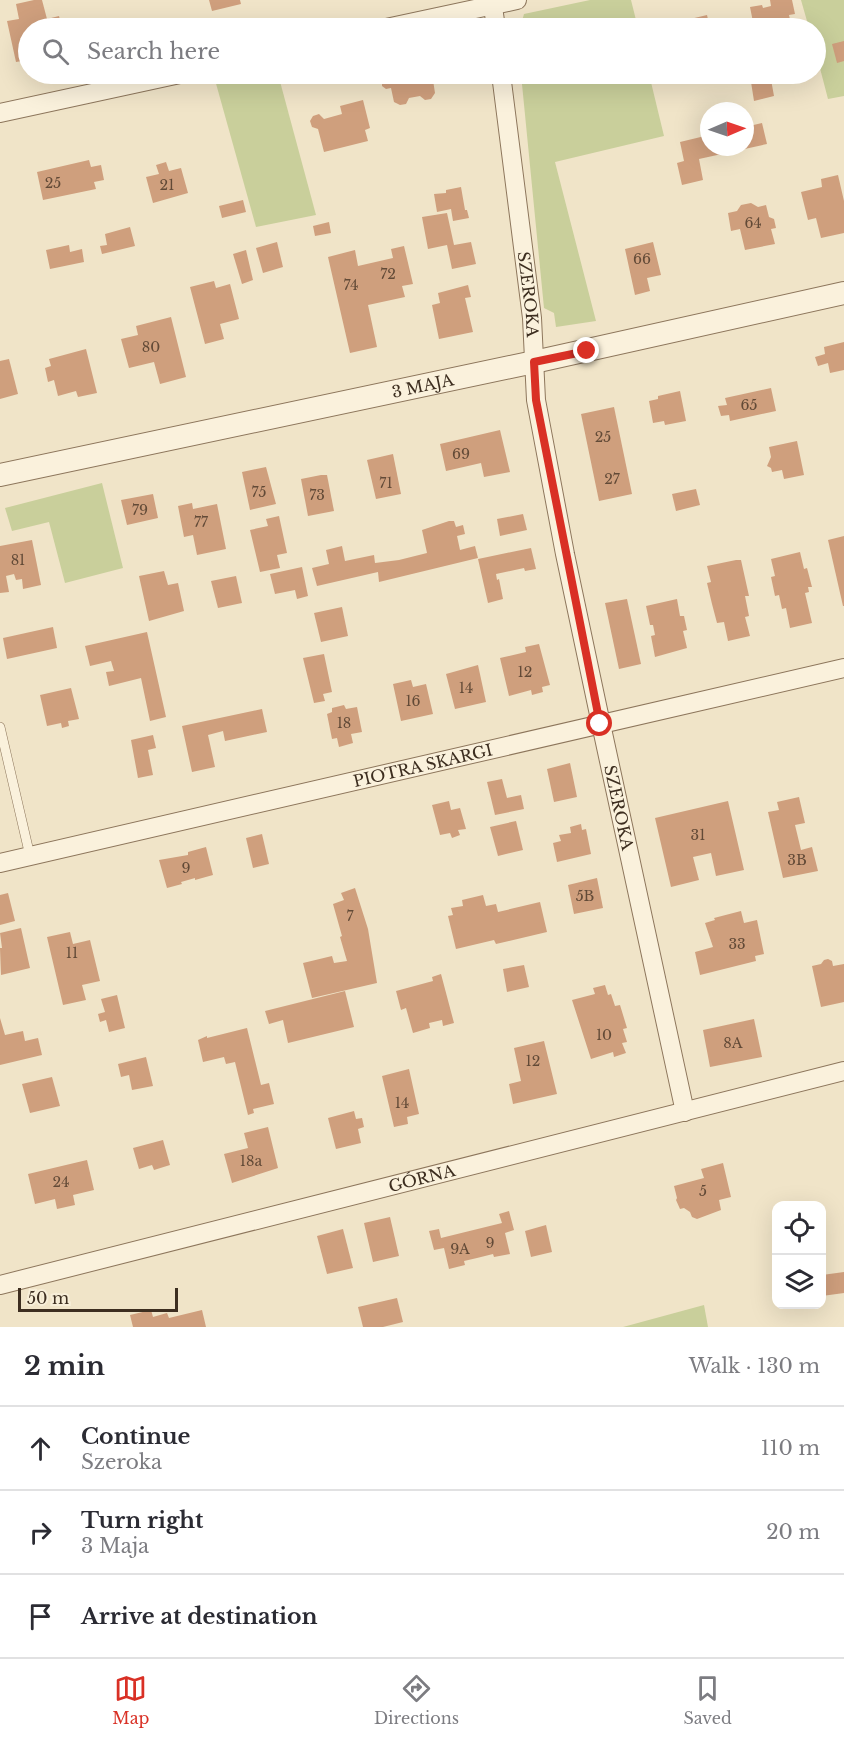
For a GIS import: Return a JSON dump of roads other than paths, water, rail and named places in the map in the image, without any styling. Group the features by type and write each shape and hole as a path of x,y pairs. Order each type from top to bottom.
{"street":[{"path":"429,18 493,3 517,0"},
{"path":"493,3 495,18"},
{"path":"0,113 134,84"},
{"name":"SZEROKA","path":"502,84 532,318 536,400 600,724 685,1112"},
{"name":"3 MAJA","path":"0,475 534,362 844,293"},
{"name":"PIOTRA SKARGI","path":"0,863 844,668"},
{"name":"GÓRNA","path":"0,1285 844,1071"}],"lane":[{"path":"0,727 30,856"}]}
